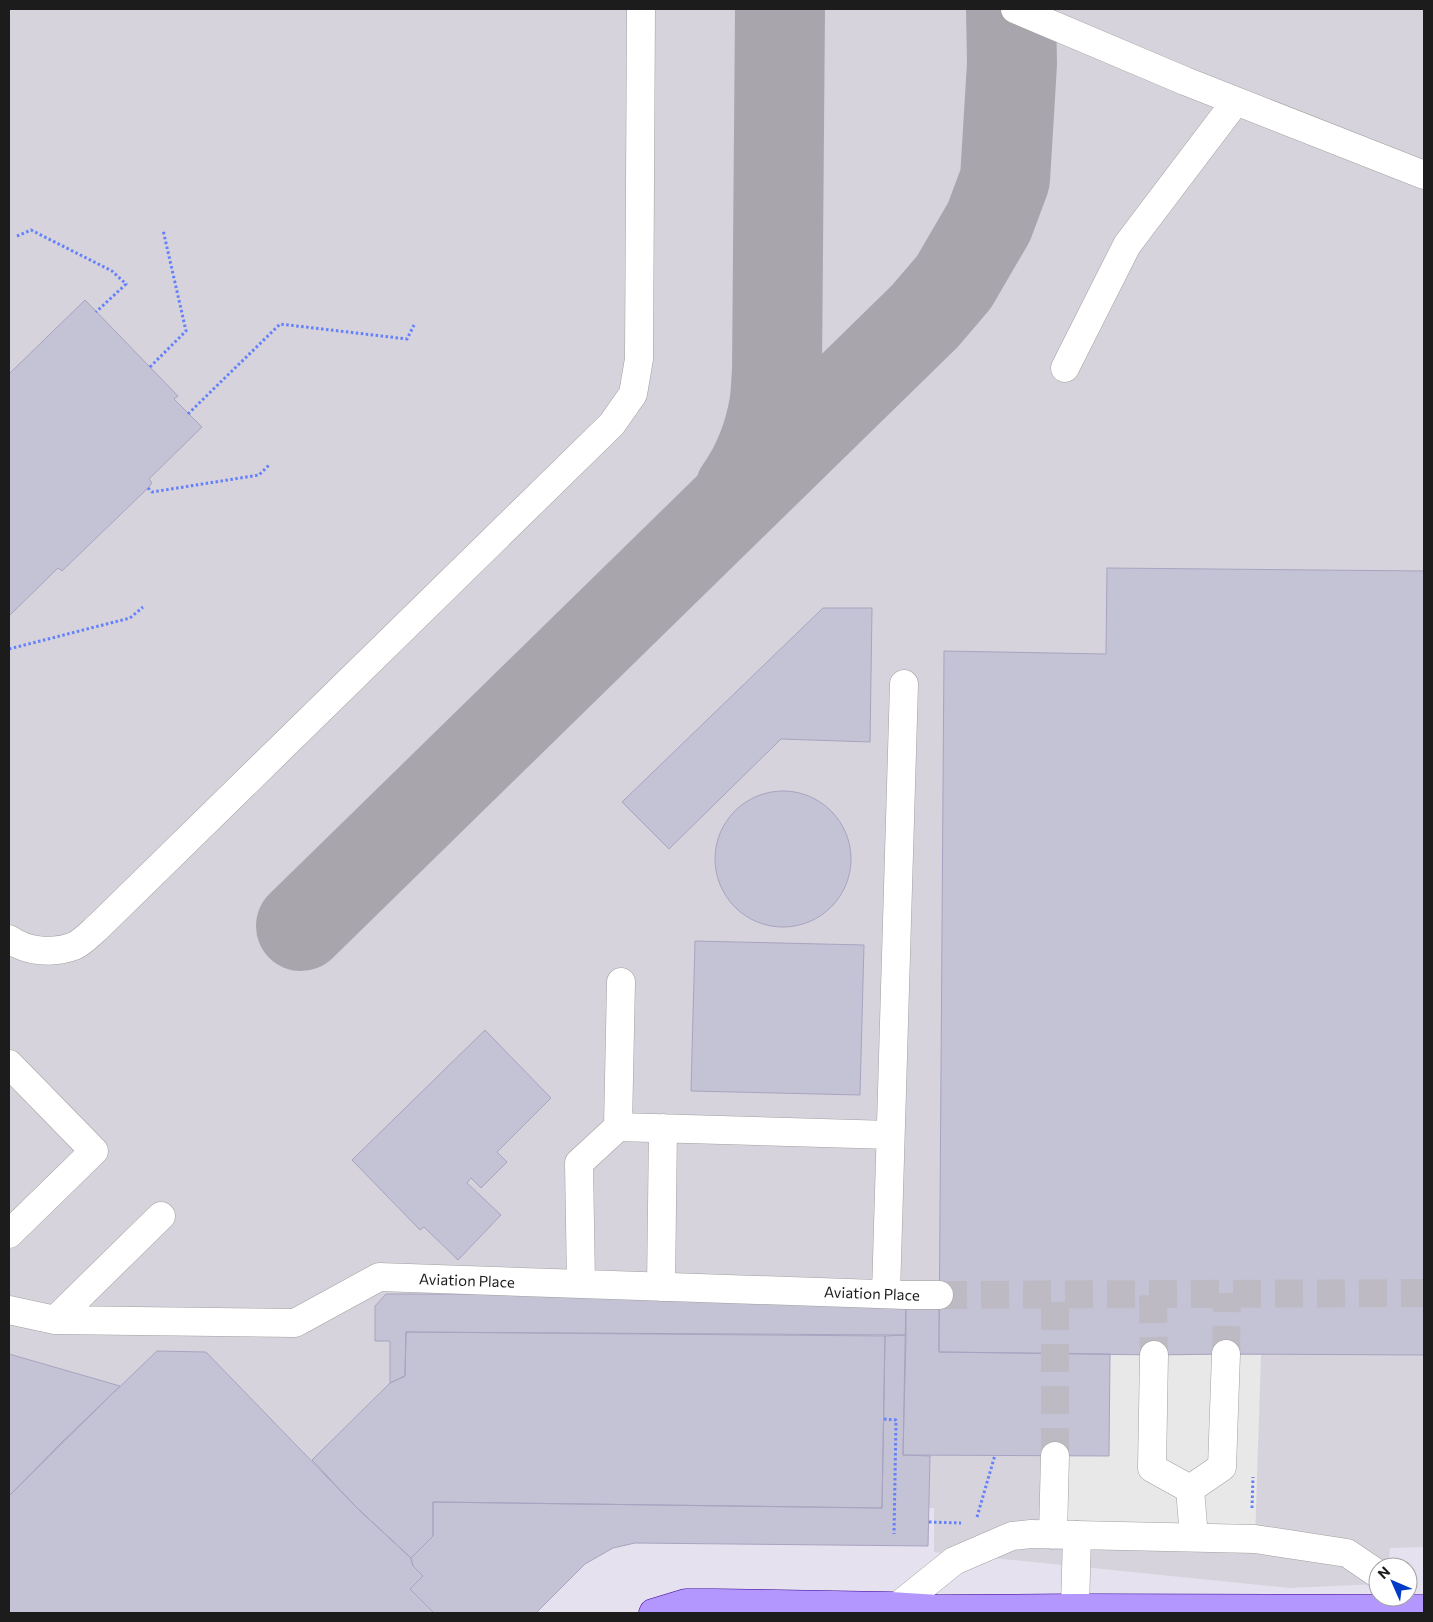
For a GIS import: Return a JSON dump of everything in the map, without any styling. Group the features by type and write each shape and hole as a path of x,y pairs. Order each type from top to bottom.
{"main road":[{"path":"653,1613 686,1603 938,1609 1424,1608"}],"lane":[{"path":"9,939 14,943 44,952 74,945 99,926 612,424 633,394 639,359 641,9"},
{"path":"1015,9 1185,81 1424,175"},
{"path":"1065,368 1127,245 1236,101"},
{"path":"886,1294 904,684"},
{"path":"618,1127 621,982"},
{"path":"9,1064 94,1151 9,1234"},
{"path":"581,1284 579,1163 618,1127 890,1136"},
{"path":"661,1286 662,1128"},
{"path":"55,1320 161,1216"},
{"name":"Aviation Place","path":"9,1310 55,1320 295,1323 379,1277 939,1295"},
{"path":"1190,1489 1222,1467 1226,1354"},
{"path":"1154,1355 1152,1468 1190,1489"},
{"path":"1055,1456 1074,1608"},
{"path":"1190,1489 1194,1537"},
{"path":"897,1607 954,1561 1012,1536 1031,1534 1255,1539 1348,1553 1368,1567"}],"path":[{"path":"17,236 31,230 112,270 126,284 96,312"},
{"path":"150,367 186,331 163,230"},
{"path":"188,414 280,324 406,339 414,325"},
{"path":"148,488 152,492 259,475 268,465"},
{"path":"9,649 130,618 143,607"},
{"path":"884,1419 896,1420 894,1534"},
{"path":"975,1524 995,1456"}],"shaded area":[{"path":"9,9 1424,9 1424,1547 1390,1548 1389,1557 1368,1557 1368,1584 1290,1588 934,1552 934,1508 882,1508 576,1536 495,1613 9,1613"},
{"path":"1110,1354 1261,1355 1255,1539 1055,1547 1055,1456 1109,1456"}],"building":[{"path":"85,300 178,396 174,399 202,427 149,479 152,483 148,488 62,571 58,568 9,616 9,374"},
{"path":"1107,568 1424,571 1424,1355 1154,1355 939,1352 944,651 1106,654"},
{"path":"823,608 872,608 870,742 781,739 669,849 622,802"},
{"path":"783,791 809,797 831,811 845,833 851,859 845,885 831,907 809,921 783,927 757,921 735,907 721,885 715,859 721,833 735,811 757,797"},
{"path":"695,941 864,945 860,1095 691,1091"},
{"path":"485,1030 551,1098 497,1152 507,1162 481,1188 471,1178 467,1183 501,1215 458,1260 424,1227 420,1230 352,1160"},
{"path":"386,1294 906,1295 906,1335 406,1332 405,1376 390,1383 390,1341 375,1341 375,1306"},
{"path":"906,1295 939,1295 939,1352 1110,1354 1109,1456 903,1455"},
{"path":"406,1332 885,1336 882,1508 433,1502 433,1536 411,1558 357,1508 312,1460 390,1383 405,1376"},
{"path":"906,1335 903,1455 930,1456 928,1546 635,1543 613,1548 585,1564 536,1613 434,1613 410,1589 423,1576 413,1566 411,1558 433,1536 433,1502 882,1508 885,1336"},
{"path":"157,1351 206,1352 357,1508 411,1558 413,1566 423,1576 410,1589 434,1613 9,1613 9,1496"},
{"path":"9,1354 120,1386 9,1496"}],"taxiway":[{"path":"740,490 752,471 766,439 776,393 780,9"},
{"path":"301,926 925,316 954,282 989,222 1005,179 1012,64 1011,9"}],"tunnel":[{"path":"1226,1354 1227,1293"},
{"path":"939,1295 1424,1293"},
{"path":"1055,1295 1055,1456"},
{"path":"1153,1295 1154,1355"}]}
